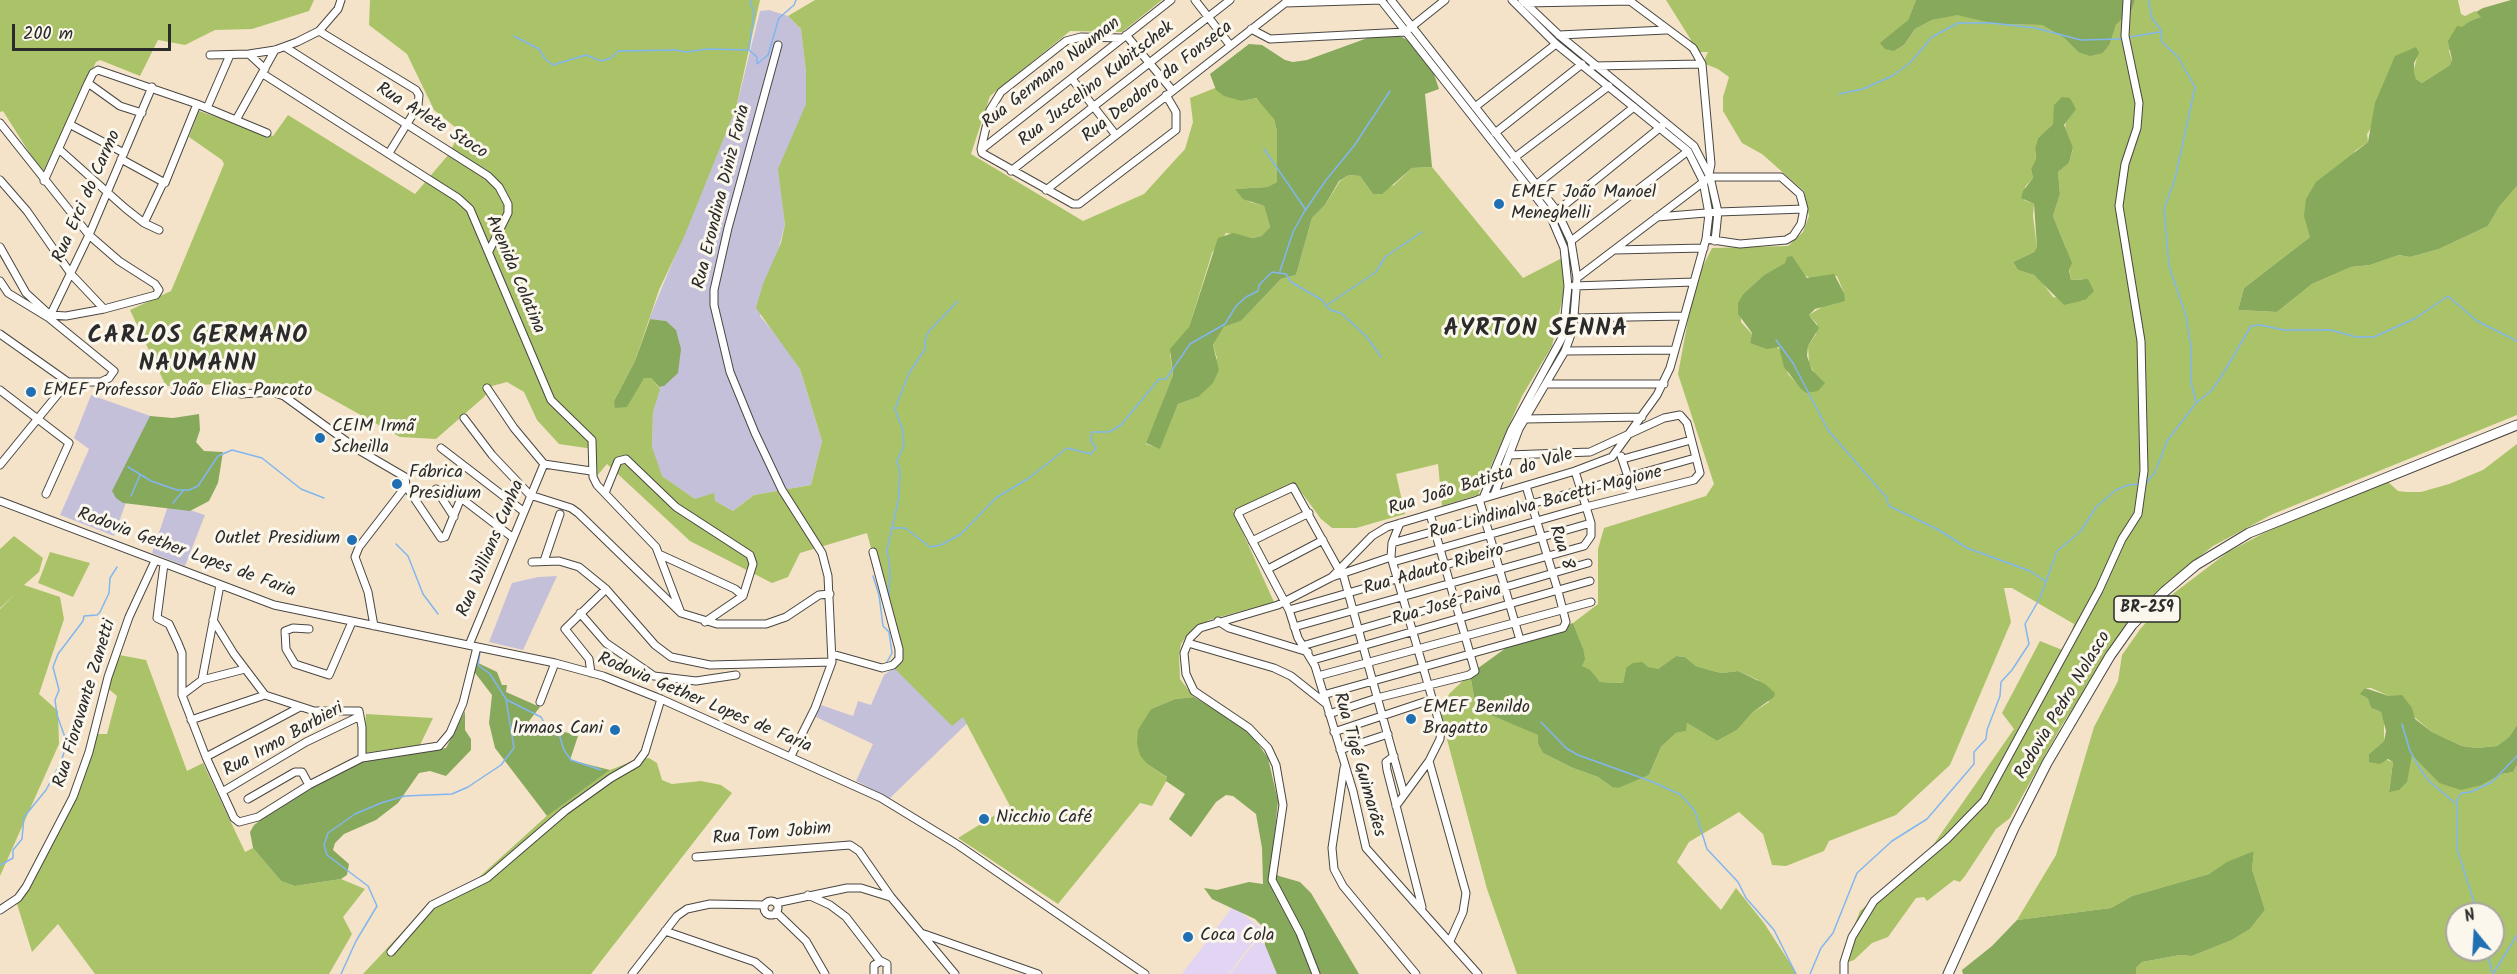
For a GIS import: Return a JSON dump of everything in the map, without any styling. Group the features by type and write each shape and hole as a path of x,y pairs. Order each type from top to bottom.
{"highway":[{"name":"Rodovia Pedro Nolasco","path":"1948,974 2014,828 2047,763 2110,656 2132,625 2164,592 2196,565 2249,533 2517,425"}],"street":[{"path":"210,55 249,54 285,47 319,31 338,9 341,0"},
{"name":"Rua Germano Nauman","path":"981,149 1171,0"},
{"path":"1195,0 1230,45"},
{"name":"Rua Juscelino Kubitschek","path":"1011,171 1230,0"},
{"path":"1287,2 1381,0 1475,107 1557,211 1571,241 1577,282 1576,318 1565,351 1525,418 1494,495"},
{"path":"1251,29 1270,39 1408,29 1445,0"},
{"path":"1512,0 1558,35 1609,86 1688,151 1707,178"},
{"path":"1844,974 1844,962 1852,937 1874,901 1934,851 1984,801 2099,590 2122,539 2138,514 2145,471 2141,341 2119,206 2125,164 2137,128 2139,110 2138,88 2125,36 2127,0"},
{"path":"1316,974 1300,933 1272,880 1272,865 1283,805 1276,765 1268,748 1249,728 1192,688 1184,665 1188,643 1274,668 1324,699 1373,681 1520,640 1483,516 1481,499 1511,431 1559,347 1566,324 1568,286 1564,248 1550,215 1408,29 1393,1"},
{"name":"Rua Deodoro da Fonseca","path":"1046,190 1287,2"},
{"path":"1524,2 1556,44 1664,120 1694,146 1718,212 1715,241"},
{"path":"1524,2 1630,2 1693,48 1702,64 1711,164 1707,178 1709,214 1706,239 1664,384 1619,451 1634,495"},
{"path":"1558,35 1666,30"},
{"path":"319,31 416,90 419,101 389,153"},
{"path":"1124,36 1150,62 1169,92 1176,112 1176,130 1079,204 1073,204 1046,190 985,155 981,149 990,110 1001,92 1066,41 1081,37 1124,36"},
{"path":"1475,107 1556,44"},
{"name":"Rua Erondina Diniz Faria","path":"778,45 730,219 714,290 714,305 730,372 782,490 822,553 830,594 832,658 815,708 791,756"},
{"name":"Rua Arlete Stoco","path":"285,47 488,176 499,187 508,204 508,213 489,251"},
{"path":"237,120 275,50"},
{"name":"Avenida Colatina","path":"249,54 264,72 465,204 489,251 551,400 592,440 594,448 591,471"},
{"path":"207,108 230,55"},
{"path":"1495,133 1588,66 1702,64"},
{"path":"44,181 60,150 88,82 93,73 98,70 152,87 267,133"},
{"path":"1072,79 1115,134"},
{"path":"88,82 120,106 142,112"},
{"path":"1514,158 1609,86"},
{"name":"Rua Erci do Carmo","path":"49,316 89,236 152,87"},
{"path":"144,223 163,183 168,178 197,104"},
{"path":"1536,185 1634,107"},
{"path":"1557,211 1661,128 1664,120"},
{"path":"0,123 89,236 119,261 155,284 159,290 156,295 104,309 66,316 49,316 8,293 0,281"},
{"path":"71,125 163,183"},
{"path":"60,150 144,223 159,230"},
{"path":"1571,241 1688,151"},
{"path":"1568,286 1577,282 1614,250 1707,178 1781,177 1800,194 1804,209 1798,231 1786,240 1740,244 1706,239"},
{"path":"0,180 27,210 71,274 104,309"},
{"path":"1657,217 1804,209"},
{"path":"0,248 26,293 49,316 109,364 114,369 112,375 100,382 68,382 0,334"},
{"path":"1614,250 1704,248"},
{"path":"1577,282 1694,282"},
{"path":"1576,318 1684,316"},
{"path":"1565,351 1675,350"},
{"path":"1546,384 1664,384"},
{"path":"487,388 514,428 544,464 591,471 597,485 662,555 735,589 742,596"},
{"path":"0,465 3,456 62,389"},
{"path":"0,390 69,444 46,494"},
{"path":"241,394 272,392 284,396 357,449 405,477 406,486 441,538 446,537 461,498 512,537"},
{"path":"1392,543 1695,458 1685,418 1676,414 1590,452 1509,455"},
{"path":"1525,418 1642,417"},
{"path":"464,418 492,455 530,495 571,508 578,513 681,613 705,622 734,625 766,624 786,617 819,595 830,594"},
{"path":"1623,459 1691,440"},
{"path":"441,448 523,511"},
{"name":"Rua João Batista do Vale","path":"1341,572 1372,536 1400,523 1575,471 1612,457 1619,451"},
{"name":"Rua Lindinalva Bacetti Magione","path":"1188,643 1200,628 1285,602 1341,572 1694,480 1699,476 1700,470 1695,458"},
{"path":"605,493 618,461 626,459 676,507 750,555 753,564 742,596 705,622"},
{"name":"Rua Willians Cunha","path":"468,645 544,464"},
{"path":"1289,610 1591,523 1575,471"},
{"path":"374,626 368,592 355,557 359,547 406,486"},
{"name":"Rua Tigê Guimarães","path":"1309,513 1292,486 1244,508 1238,514 1289,610 1302,646 1313,660 1345,765 1366,848 1423,909 1478,974"},
{"name":"Rua 8","path":"1520,640 1560,629 1565,625 1558,591 1526,486"},
{"path":"436,489 454,517"},
{"name":"Rodovia Gether Lopes de Faria","path":"0,501 274,605 555,663 591,673 661,699 881,798 958,845 1145,974"},
{"path":"1252,541 1309,513 1341,572 1349,593 1404,794"},
{"path":"543,561 560,514"},
{"path":"1329,714 1377,698 1469,675 1475,671 1430,514"},
{"path":"1396,806 1429,761 1441,734 1392,560 1392,543 1400,523"},
{"name":"Rua Adauto Ribeiro","path":"1294,627 1498,568 1584,546 1591,536 1591,523"},
{"path":"1268,569 1323,540"},
{"path":"532,562 570,563 606,589 655,645 678,659 710,665 832,658 882,668 893,665 898,659 899,649 873,552"},
{"path":"662,555 681,613"},
{"name":"Rua Fioravante Zanetti","path":"0,910 18,898 26,887 73,797 89,752 108,677 129,617 155,561"},
{"path":"1302,646 1588,563"},
{"path":"164,564 158,618 169,624 178,643 182,666 182,695 206,757 234,818 239,822 258,817 309,785 362,758 435,748 443,743 450,733 463,702 477,647"},
{"name":"Rua José Paiva","path":"1313,660 1590,581"},
{"path":"202,680 220,585"},
{"path":"591,673 589,659 565,632 565,627 606,589"},
{"path":"1318,676 1513,621 1592,602"},
{"path":"580,614 606,643 654,676 696,681 736,675"},
{"path":"213,620 265,695 300,707 336,712 359,711 362,758"},
{"path":"1218,621 1229,628 1308,652"},
{"path":"309,628 293,628 285,631 286,649 296,664 329,675 352,622"},
{"path":"540,702 555,663"},
{"path":"182,695 202,680 245,669"},
{"path":"191,720 265,695"},
{"path":"391,952 432,905 487,878 565,811 611,778 637,763 643,757 661,699"},
{"path":"1334,732 1433,699"},
{"path":"206,757 300,707"},
{"name":"Rua Irmo Barbieri","path":"222,792 306,742 360,716"},
{"path":"1340,750 1388,734"},
{"path":"1394,756 1386,765 1423,909"},
{"path":"1429,761 1466,893 1463,912 1450,942"},
{"path":"1345,765 1332,848 1334,869 1343,886 1416,974"},
{"path":"248,800 295,772 302,772 309,785"},
{"name":"Rua Tom Jobim","path":"696,857 850,845 859,851 891,897"},
{"path":"632,974 677,915 692,907 731,904 765,905 771,901 776,903 833,888 854,888 891,897 955,974"},
{"path":"807,895 830,905 846,917 879,961 887,964 890,973"},
{"path":"776,903 776,912 813,949 825,974"},
{"path":"765,905 767,913 776,912"},
{"path":"665,931 755,962 769,974"},
{"path":"923,933 1038,974"},
{"path":"874,974 873,967 879,961"}],"shaded area":[{"path":"769,10 788,16 801,29 806,72 806,105 779,169 785,225 760,316 783,343 800,369 822,441 811,485 754,495 733,511 715,501 695,499 662,476 655,463 652,447 653,412 659,387 664,386 666,321 649,319 736,108 760,11"},
{"path":"91,395 156,418 114,536 60,515 89,449 74,438"},
{"path":"169,503 205,515 185,566 152,553"},
{"path":"557,576 523,650 489,642 512,583 538,577"},
{"path":"906,659 982,709 890,798 856,781 873,744 816,717 821,705 853,716 858,701 871,705 884,675"},
{"path":"1233,906 1263,930 1228,974 1182,974"},
{"path":"1259,938 1291,974 1229,974"}],"green space":[{"path":"0,0 314,0 309,11 252,29 215,30 185,45 158,40 140,76 100,60 96,62 44,176 3,111 0,112"},
{"path":"370,0 760,0 736,108 684,237 659,290 635,361 614,401 627,407 639,383 644,378 651,378 660,389 653,412 652,447 662,476 695,499 714,493 715,501 733,511 754,495 811,485 822,441 800,369 756,308 763,284 781,243 785,225 778,169 806,104 806,72 801,29 788,16 815,0 1162,0 1122,32 1070,31 990,96 971,154 1083,221 1144,194 1185,149 1193,122 1190,98 1215,88 1242,101 1255,98 1268,109 1274,119 1277,132 1277,182 1267,187 1235,189 1250,202 1264,206 1270,227 1263,236 1252,238 1226,233 1212,253 1189,327 1170,354 1173,375 1146,444 1160,448 1178,404 1198,397 1217,358 1213,345 1224,327 1241,321 1281,279 1296,275 1312,218 1325,205 1340,181 1349,175 1360,176 1373,194 1394,185 1412,168 1432,167 1523,278 1562,258 1564,291 1552,346 1522,396 1478,495 1442,506 1438,464 1396,474 1405,514 1356,528 1332,528 1321,519 1296,485 1289,484 1233,511 1274,602 1209,620 1188,634 1181,644 1179,655 1180,679 1194,697 1175,699 1151,709 1137,744 1147,764 1168,778 1152,806 1140,803 1058,904 958,838 1010,806 963,717 952,726 890,664 898,650 867,533 800,553 788,577 772,583 690,541 607,464 596,477 587,468 593,449 559,444 537,420 524,392 507,382 492,386 484,397 436,439 400,437 307,385 252,383 166,386 130,310 171,291 224,164 222,160 189,137 199,111 273,136 288,115 415,194 449,154 460,131 434,110 407,54 369,25"},
{"path":"1666,0 1916,0 1908,20 1896,31 1894,51 1904,45 1915,29 1932,20 1957,14 1995,24 2042,25 2064,38 2078,52 2103,53 2110,44 2116,25 2132,10 2135,0 2458,0 2461,14 2465,16 2475,11 2482,17 2470,21 2462,28 2449,51 2452,61 2450,65 2422,83 2413,73 2417,57 2367,134 2368,142 2355,151 2310,237 2244,288 2238,310 2277,312 2312,284 2351,267 2370,265 2399,255 2410,257 2439,249 2488,226 2499,207 2517,186 2517,415 2273,514 2213,546 2166,583 2128,626 2062,725 2010,818 1996,829 1965,876 1960,882 1954,880 1927,901 1924,897 1916,898 1888,937 1872,943 1854,960 1843,964 1842,956 1860,911 1931,848 2014,729 2002,713 2040,641 2065,651 2074,624 2012,588 2004,588 2011,622 1950,765 1896,815 1829,841 1824,851 1786,866 1772,865 1763,834 1739,812 1689,842 1677,862 1721,910 1736,888 1764,923 1797,974 1517,974 1487,889 1441,717 1449,694 1470,674 1475,702 1481,711 1539,735 1538,744 1543,753 1598,777 1612,787 1649,775 1661,747 1676,733 1685,731 1687,723 1717,741 1737,730 1753,712 1769,702 1758,680 1738,671 1722,673 1696,666 1685,657 1676,656 1658,669 1626,668 1623,683 1600,682 1582,666 1583,648 1573,623 1598,604 1598,549 1604,528 1706,496 1714,484 1678,374 1695,282 1712,248 1788,246 1803,232 1809,216 1804,191 1762,154 1742,143 1723,111 1723,97 1729,77 1718,69 1703,63 1708,52 1689,52 1691,40","holes":["2056,103 2066,121 2065,129 2073,149 2069,163 2058,172 2060,194 2053,216 2066,248 2071,280 2083,279 2085,300 2081,301 2053,297 2041,281 2034,275 2018,270 2013,262 2034,252 2037,247 2033,216 2034,204 2024,200 2025,187 2033,178 2031,169 2036,160 2035,148 2038,138 2053,124","1786,263 1811,279 1837,276 1844,293 1809,315 1817,324 1816,334 1808,346 1809,363 1815,374 1806,393 1788,374 1781,350 1775,346 1750,343 1752,334 1741,322 1743,294 1764,275"]},
{"path":"1916,0 2135,0 2132,10 2116,25 2110,44 2103,53 2090,56 2078,52 2064,38 2042,25 1995,24 1957,15 1932,20 1915,29 1904,45 1894,51 1885,49 1880,43 1908,20"},
{"path":"2517,0 2517,186 2499,207 2488,226 2439,249 2410,257 2399,255 2370,265 2351,267 2312,284 2277,312 2238,310 2244,288 2310,237 2304,216 2306,199 2316,182 2368,142 2375,103 2395,56 2416,47 2419,53 2414,63 2414,73 2416,79 2422,83 2450,65 2452,60 2448,41 2457,26 2462,27 2481,17 2476,12 2483,8"},
{"path":"1384,32 1402,37 1415,45 1432,68 1439,89 1425,94 1432,167 1412,168 1382,194 1373,194 1360,176 1349,175 1339,181 1325,205 1312,218 1296,275 1281,279 1241,321 1224,327 1213,345 1219,370 1213,383 1198,397 1178,404 1160,449 1146,443 1173,375 1170,349 1189,327 1218,238 1233,233 1252,238 1262,236 1270,227 1264,206 1243,199 1235,189 1267,187 1277,182 1277,132 1274,119 1256,98 1242,101 1224,96 1216,90 1210,74 1249,44 1262,45 1285,60 1293,62 1307,60"},
{"path":"2062,97 2070,98 2076,109 2064,125 2073,148 2069,163 2058,172 2060,194 2053,216 2072,263 2069,270 2071,280 2088,279 2094,291 2085,300 2064,305 2034,275 2018,270 2013,262 2034,252 2037,247 2034,204 2021,198 2023,191 2033,178 2031,169 2036,159 2035,148 2038,138 2053,124 2054,105"},
{"path":"1792,256 1807,278 1834,274 1844,293 1845,301 1815,309 1809,315 1819,328 1808,346 1807,356 1812,370 1825,383 1818,391 1806,393 1784,367 1779,347 1767,349 1750,343 1752,333 1738,314 1738,303 1743,294 1764,275 1785,263 1787,257"},
{"path":"650,319 666,321 676,330 681,349 678,373 664,386 659,387 651,378 644,378 627,407 615,408 614,401 635,361"},
{"path":"199,414 200,430 196,442 204,451 223,452 218,483 209,501 190,511 123,503 116,498 112,491 150,416 173,418"},
{"path":"2517,444 2517,725 2509,737 2497,746 2477,748 2462,746 2432,732 2389,696 2371,688 2365,688 2363,696 2368,699 2371,708 2381,712 2384,722 2384,741 2369,754 2393,762 2389,791 2412,754 2439,783 2482,785 2502,774 2513,772 2517,765 2517,974 2136,974 2136,968 2142,962 2180,955 2192,956 2232,940 2250,929 2265,910 2252,869 2254,851 2209,874 2132,896 2111,908 2017,920 2056,855 2094,727 2118,681 2122,655 2141,628 2174,593 2228,552 2264,533 2387,481 2398,491 2406,492 2421,492 2449,484 2483,470"},
{"path":"14,536 43,558 39,572 24,585 60,597 64,619 39,694 58,711 59,744 0,876 0,609 14,595 0,608 0,549"},
{"path":"50,552 90,563 73,597 38,583"},
{"path":"1573,623 1583,648 1585,659 1582,666 1590,670 1600,682 1623,683 1626,668 1633,663 1642,662 1648,667 1658,669 1676,656 1685,657 1696,666 1713,671 1722,673 1738,671 1765,684 1775,693 1774,697 1753,712 1737,730 1717,741 1687,723 1686,731 1676,733 1661,747 1649,775 1618,788 1612,787 1598,777 1543,753 1538,744 1538,735 1481,711 1475,702 1470,674 1510,645"},
{"path":"114,654 146,660 187,771 203,763 245,852 253,848 281,881 295,886 341,879 365,889 343,917 352,934 329,974 95,974 58,924 32,952 17,904 36,858 69,802 92,734 107,734 117,696 105,686"},
{"path":"474,661 497,672 502,685 507,685 506,692 540,707 529,721 578,736 570,760 610,770 547,816 495,748 489,723 492,695 472,669"},
{"path":"2365,688 2389,696 2402,695 2412,708 2415,719 2432,732 2462,746 2477,748 2497,746 2509,737 2517,725 2517,765 2513,772 2502,774 2482,785 2461,790 2439,783 2412,755 2407,782 2399,790 2389,792 2393,762 2388,759 2380,764 2369,762 2369,754 2384,741 2386,731 2381,712 2371,708 2368,699 2360,694"},
{"path":"1194,697 1241,725 1252,735 1268,758 1278,801 1271,870 1279,876 1300,882 1311,893 1359,974 1277,974 1265,945 1264,928 1255,919 1212,899 1204,888 1217,890 1249,882 1263,884 1262,848 1256,814 1233,796 1226,795 1216,802 1191,837 1169,819 1185,794 1166,781 1167,777 1147,764 1140,755 1137,744 1138,730 1151,709 1175,699"},
{"path":"465,711 465,730 471,739 471,750 446,776 430,771 419,773 398,803 376,820 344,834 335,843 333,850 349,864 347,875 341,879 295,886 281,881 253,848 250,832 254,825 283,804 360,762 446,748"},
{"path":"366,714 433,718 420,745 363,753"},
{"path":"649,758 657,763 662,780 672,784 701,781 721,785 732,793 591,974 363,974 421,912 466,889 550,813 610,770 638,759"},
{"path":"2254,851 2252,869 2265,910 2250,929 2232,940 2192,956 2180,955 2142,962 2136,968 2136,974 1963,974 1962,970 1992,946 2017,920 2111,908 2132,896 2209,874 2227,862"}],"waterway":[{"path":"749,49 754,14 750,0"},
{"path":"514,36 539,49 545,59 553,65 586,55 601,61 611,58 618,51 676,50 686,52 708,49 749,50 757,57 757,64 768,55 779,18 794,5 796,0"},
{"path":"2149,0 2151,17 2161,30 2162,42 2178,57 2195,87 2175,179 2164,209 2169,266 2186,316 2191,348 2191,382 2196,402"},
{"path":"1839,94 1863,89 1892,76 1910,63 1932,37 1958,23 1992,23 2035,28 2081,40 2121,39"},
{"path":"2130,37 2160,32"},
{"path":"1280,271 1293,232 1304,212 1354,146 1390,91"},
{"path":"1264,149 1306,210"},
{"path":"1327,305 1376,272 1385,257 1422,232"},
{"path":"892,528 905,528 930,547 941,545 961,534 996,498 1029,478 1067,448 1091,454 1096,448 1091,441 1092,432 1109,432 1121,425 1159,379 1166,379 1190,344 1225,324 1236,306 1246,297 1258,291 1259,285 1272,272 1286,274 1291,282 1322,300 1330,310 1341,313 1367,337 1381,357"},
{"path":"2147,482 2155,472 2167,441 2196,403 2211,391 2251,326 2260,325 2284,330 2331,330 2356,337 2374,337 2416,318 2448,296 2477,321 2517,341"},
{"path":"889,600 890,572 887,550 899,497 900,471 897,461 904,445 903,431 895,409 909,373 925,349 925,340 929,331 958,301"},
{"path":"1776,340 1793,363 1828,430 1886,497 1889,506 1939,530 1967,548 2030,571 2045,581"},
{"path":"128,467 151,481 177,490 189,490 198,486 218,456 232,450 262,458 301,489 324,498"},
{"path":"131,496 140,475"},
{"path":"1810,974 1821,948 1833,933 1857,873 1892,841 1927,819 1974,764 1974,752 1986,739 1987,730 2000,696 2001,682 2029,644 2025,624 2040,598 2057,551 2080,532 2096,507 2116,490 2128,485 2139,484"},
{"path":"173,503 183,491"},
{"path":"396,544 408,556 423,594 438,614"},
{"path":"0,865 13,858 13,850 22,839 24,817 46,790 61,762 67,743 57,715 55,700 59,690 53,667 58,654 83,621 84,616 97,615 100,612 109,593 110,578 117,567"},
{"path":"873,576 879,595 883,626 889,632 892,653 887,662"},
{"path":"901,642 903,655"},
{"path":"341,974 356,941 377,906 368,886 327,855 324,845 328,833 355,814 381,803 405,796 452,794 468,787 501,765 514,748 506,699 490,674 478,665 480,652"},
{"path":"507,700 541,717 546,726 559,734 564,750 571,760 601,770"},
{"path":"1541,722 1566,748 1578,755 1653,782 1681,795 1695,811 1707,849 1738,882 1746,898 1774,930 1796,974"},
{"path":"2402,724 2410,751 2419,767 2429,781 2455,803"},
{"path":"2474,902 2457,849 2457,800 2461,793 2471,792 2492,782 2517,756"},
{"path":"2493,974 2517,935"},
{"path":"2490,962 2492,972"}],"place":[{"name":"EMEF João Manoel Meneghelli","path":"1499,204"},
{"name":"EMEF Professor João Elias Pancoto","path":"31,392"},
{"name":"CEIM Irmã Scheilla","path":"320,438"},
{"name":"Fábrica Presidium","path":"397,484"},
{"name":"Outlet Presidium","path":"352,540"},
{"name":"EMEF Benildo Bragatto","path":"1411,719"},
{"name":"Irmaos Cani","path":"615,730"},
{"name":"Nicchio Café","path":"984,819"},
{"name":"Coca Cola","path":"1188,937"}],"district":[{"name":"AYRTON SENNA","path":"1536,331"},
{"name":"CARLOS GERMANO NAUMANN","path":"198,352"}]}
